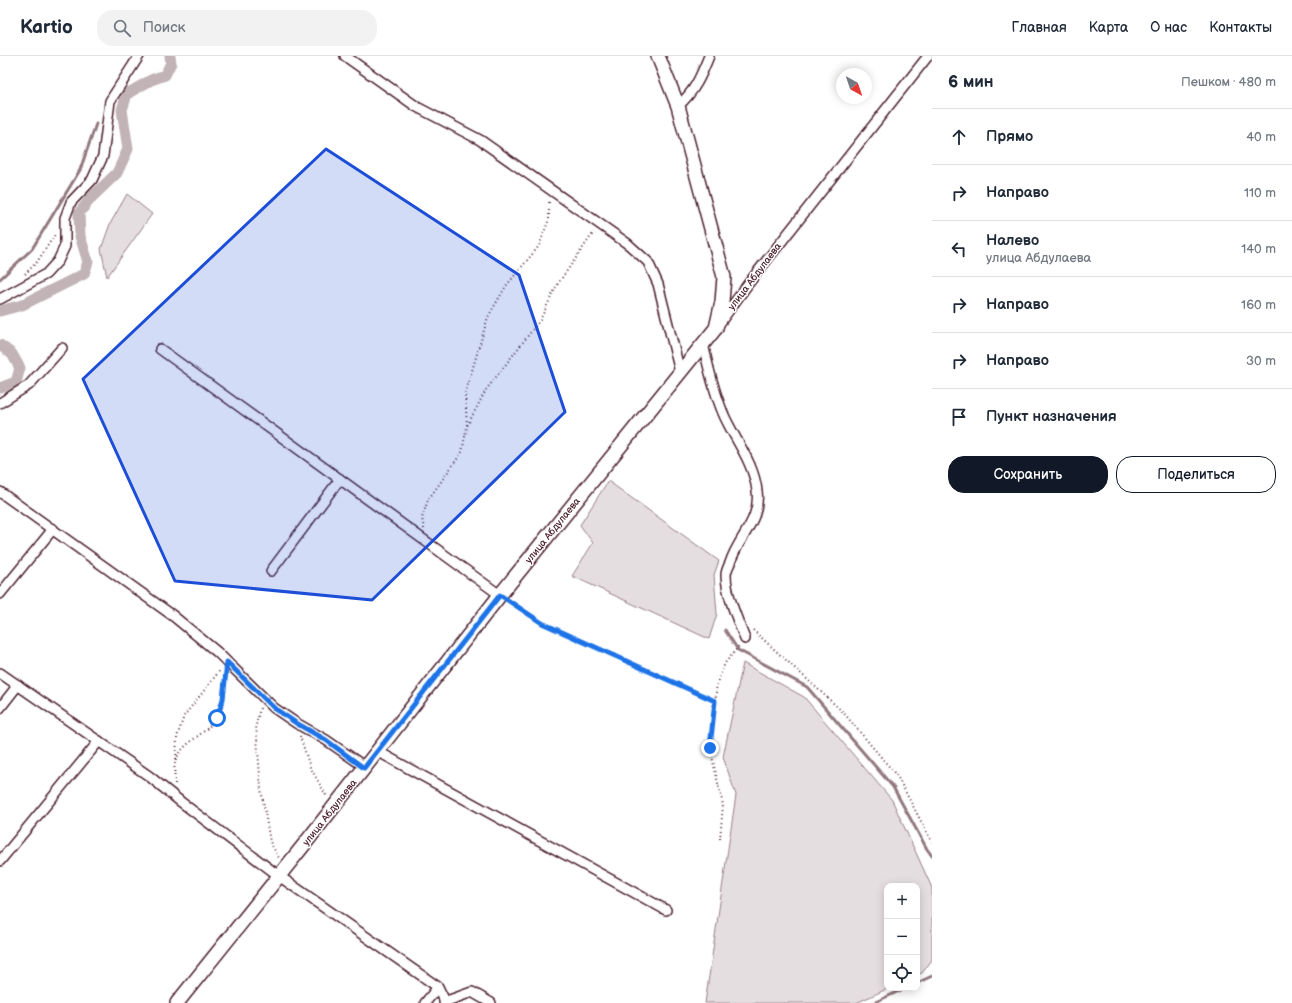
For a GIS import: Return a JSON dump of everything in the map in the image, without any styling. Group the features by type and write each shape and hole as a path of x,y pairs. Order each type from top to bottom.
{"main road":[{"path":"658,56 678,106 724,277 722,302 716,328"},
{"name":"улица Абдулаева","path":"177,1003 333,808 500,595 716,328"}],"street":[{"path":"0,298 46,274 58,261 65,246 65,218 71,202 92,180 103,156 110,101 140,56"},
{"path":"345,56 417,107 480,140 628,244 648,262 658,284 680,372"},
{"path":"678,106 687,98 699,81 709,56"},
{"name":"улица Абдулаева","path":"716,328 748,284 928,56"},
{"path":"703,343 724,414 752,468 757,491 757,509 751,525 732,556 726,574 730,600 745,639"},
{"path":"0,403 29,385 62,348"},
{"path":"160,349 500,595"},
{"path":"271,571 340,479"},
{"path":"0,492 172,615 217,652 274,708 296,723 326,740 364,768"},
{"path":"0,594 53,529"},
{"path":"0,673 149,776 174,797 282,872 438,987 445,1002 472,992 491,1003"},
{"path":"0,708 18,685"},
{"path":"0,861 99,741"},
{"path":"377,751 666,910"},
{"path":"425,1003 438,987"}],"path":[{"path":"426,541 422,518 428,500 462,452 467,426 465,394 488,317 506,286 540,246 549,219 548,188"},
{"path":"23,277 37,262 65,218"},
{"path":"467,426 486,390 540,320 557,285 600,225"},
{"path":"500,595 542,623 715,701"},
{"path":"753,630 848,717 897,776 932,842"},
{"path":"720,839 723,805 710,748 717,683 725,663 745,639"},
{"path":"175,761 185,746 204,732 217,718 223,699 227,662"},
{"path":"174,797 177,736 184,716 227,662"},
{"path":"262,697 256,725 261,789 270,842 282,872"},
{"path":"296,723 310,767 333,808"}],"highlighted area":[{"path":"326,149 519,275 565,412 372,600 175,581 83,379"}],"shaded area":[{"path":"127,194 152,214 107,277 101,249 110,224"},
{"path":"608,481 719,561 714,575 717,614 709,639 572,576 593,543 580,525"},
{"path":"743,663 804,697 892,800 932,888 932,960 922,973 920,974 920,883 884,883 884,990 856,1003 705,1003 736,795 723,757"}],"waterway":[{"path":"0,311 22,305 84,274 88,262 80,236 79,213 92,197 117,173 128,149 122,110 127,94 151,80 165,75 171,63 170,56"},
{"path":"0,279 32,249 80,170 96,124"},
{"path":"0,345 12,354 20,368 16,382 0,388"},
{"path":"725,630 738,650 807,687 893,787 932,856"},
{"path":"920,982 932,976"},
{"path":"873,1003 899,991"}],"route":[{"path":"217,718 223,699 227,662 274,708 296,723 326,740 364,768 500,595 542,623 715,701 710,748"}]}
